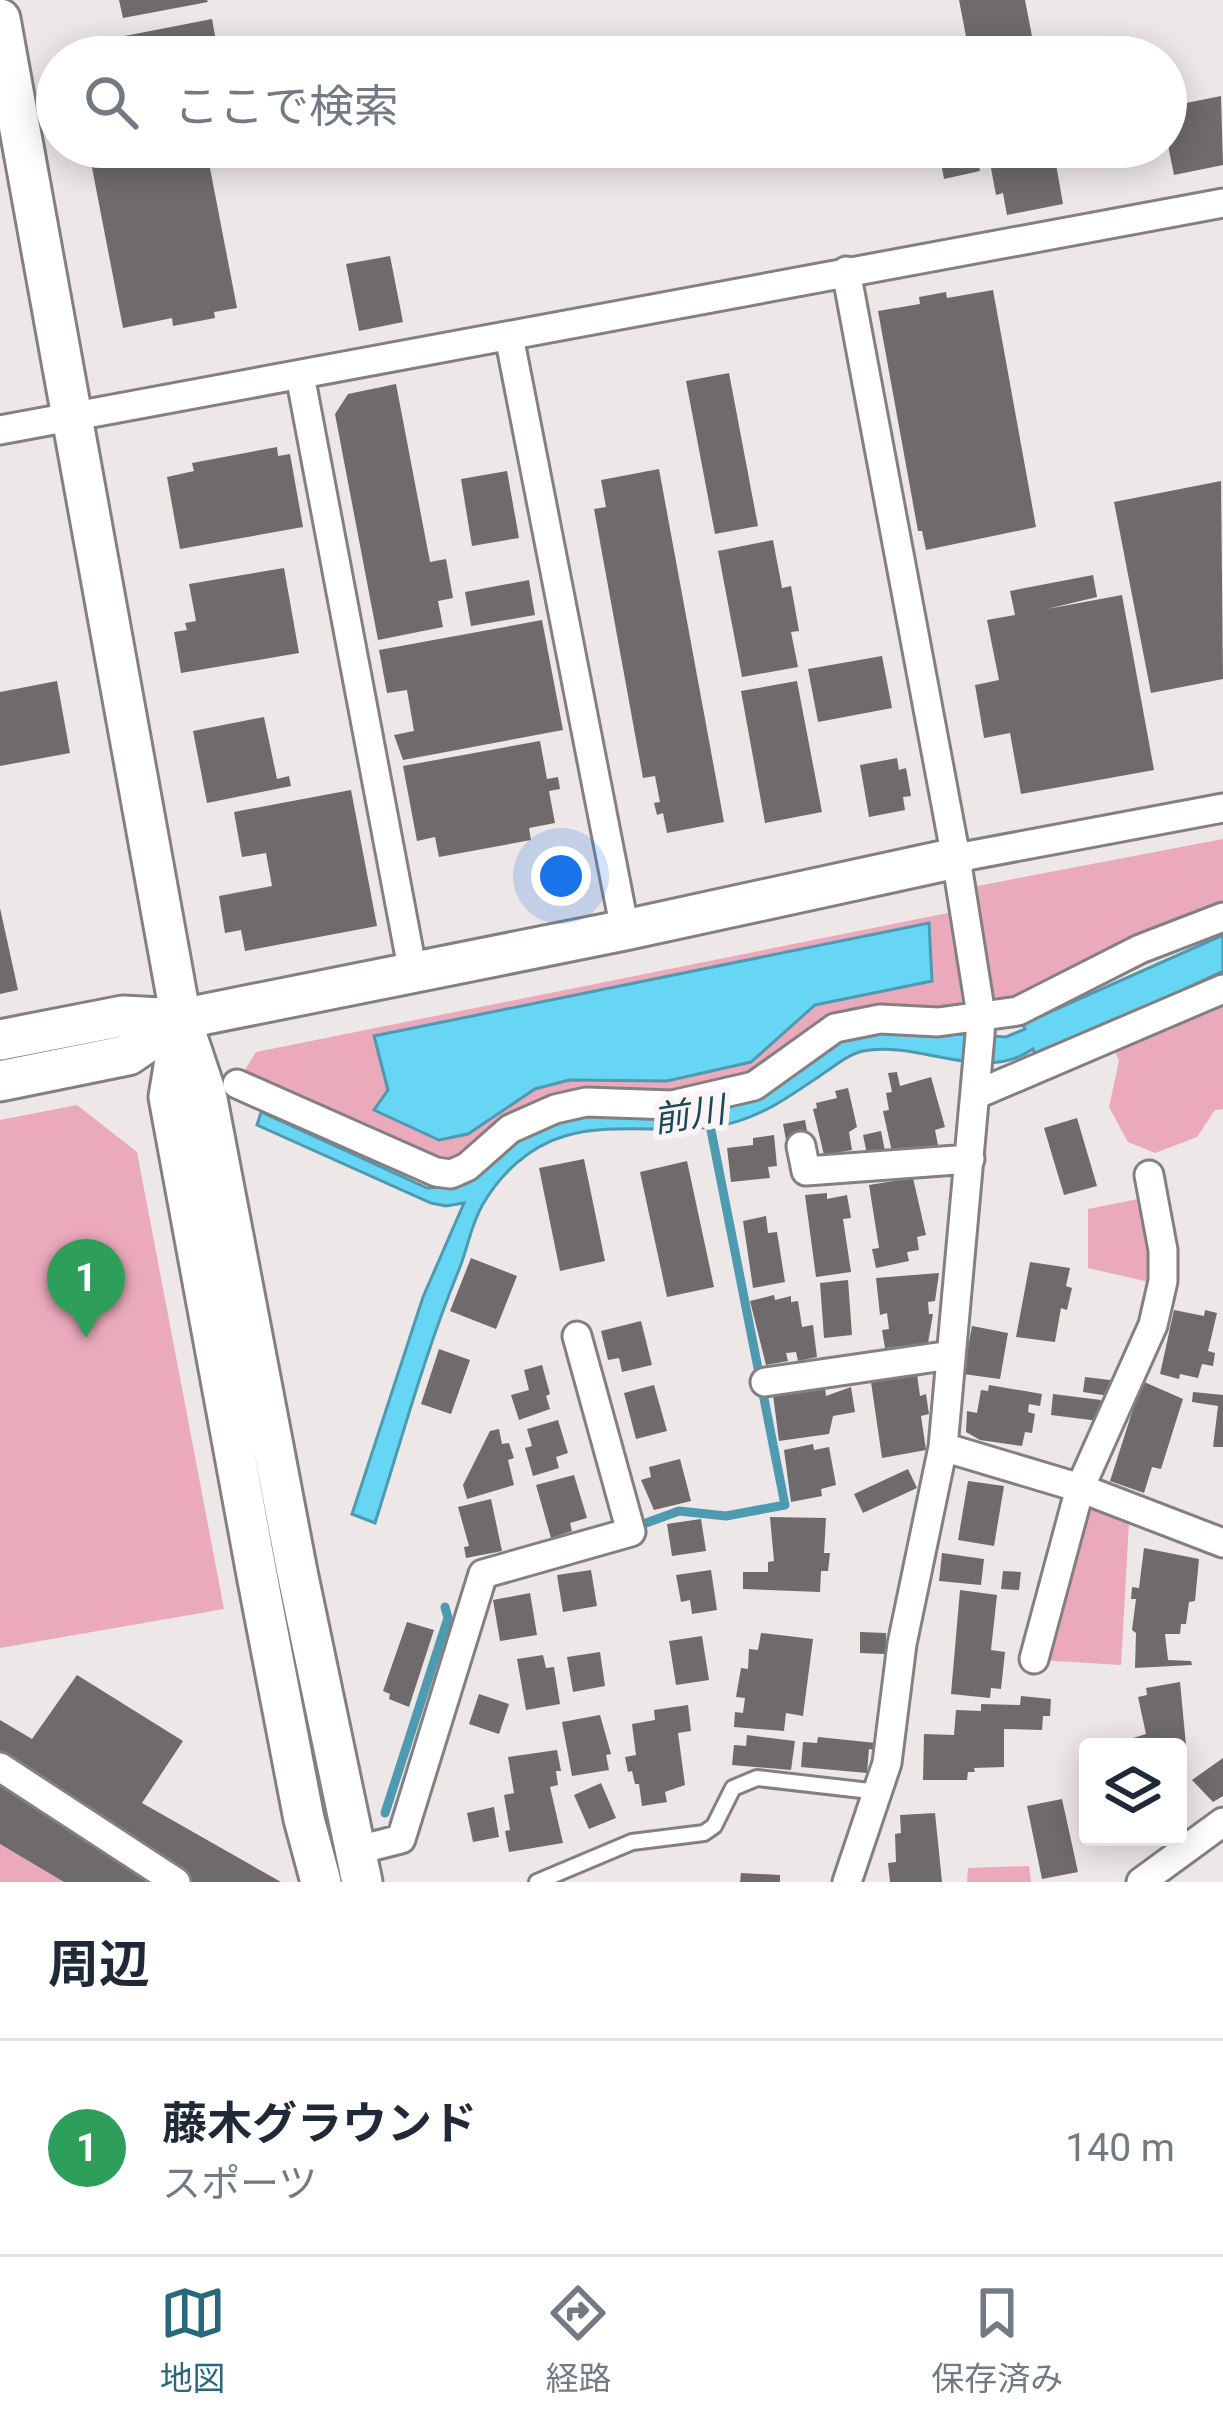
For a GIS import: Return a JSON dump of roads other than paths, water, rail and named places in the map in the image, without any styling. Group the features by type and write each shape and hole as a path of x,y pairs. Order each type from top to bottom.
{"street":[{"path":"0,19 182,1019 206,1094 358,1866 401,1839 483,1574 631,1532 577,1336"},
{"path":"0,430 1223,203"},
{"path":"846,272 956,858 980,1038 943,1448 902,1644 887,1763 847,1882"},
{"path":"509,336 625,931"},
{"path":"300,375 413,973"},
{"path":"0,1040 123,1016 182,1019 625,931 956,858 1223,808"},
{"path":"980,1038 1018,1011 1139,950 1223,917"},
{"path":"975,1095 1223,989"},
{"path":"0,1081 128,1055 182,1019"},
{"path":"182,1019 169,1097 266,1624 321,1882"},
{"path":"237,1084 436,1172 451,1174 467,1167 510,1129 555,1109 586,1102 672,1105 754,1086 835,1028 880,1019 938,1022 980,1038"},
{"path":"802,1146 806,1172 970,1159"},
{"path":"1034,1659 1080,1488 1153,1325 1163,1250 1149,1175"},
{"path":"765,1382 951,1355"},
{"path":"943,1448 1080,1488 1223,1543"},
{"path":"0,1767 176,1882"},
{"path":"1141,1882 1223,1822"}],"lane":[{"path":"537,1882 632,1842 704,1833 714,1826 733,1788 757,1778 879,1792"}],"water":[{"path":"929,923 932,981 815,1005 751,1062 667,1081 569,1080 535,1089 468,1134 439,1140 374,1110 388,1090 374,1036"},
{"name":"前川","path":"1223,935 1223,971 1037,1059 1033,1049 993,1063 906,1051 863,1051 778,1103 728,1124 584,1132 528,1154 498,1182 475,1221 375,1523 352,1514 423,1297 464,1203 431,1203 257,1125 261,1112 427,1188 454,1186 514,1137 582,1112 679,1113 839,1037 894,1030 1006,1037 1025,1029 1023,1024"}],"waterway":[{"name":"前川","path":"646,1523 679,1511 726,1516 785,1505 709,1120"},
{"path":"385,1813 448,1618 445,1607"}],"place":[{"name":"藤木グラウンド","path":"86,1338"}]}
